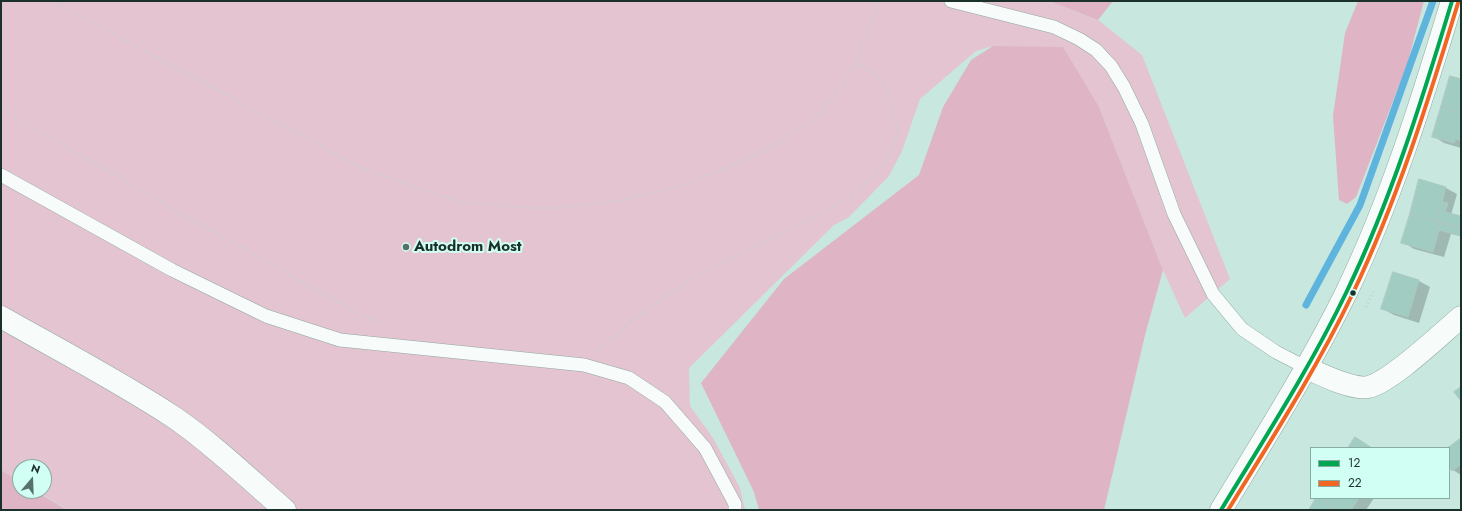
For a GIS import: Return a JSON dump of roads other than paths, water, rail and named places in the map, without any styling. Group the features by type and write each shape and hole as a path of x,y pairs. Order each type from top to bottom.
{"street":[{"path":"1221,510 1307,368 1346,293 1387,199 1452,1"},
{"path":"1,317 124,386 176,419 226,459 285,510"},
{"path":"1307,368 1345,384 1368,387 1389,377 1461,317"}],"lane":[{"path":"951,1 1054,27 1080,39 1096,50 1111,66 1139,118 1174,214 1213,294 1242,329 1276,352 1307,368"},
{"path":"1,175 172,270 266,316 340,340 584,365 628,378 665,402 705,448 735,504 736,510"}],"waterway":[{"path":"1306,305 1360,205 1433,1"}],"place":[{"name":"Autodrom Most","path":"406,247"}]}
